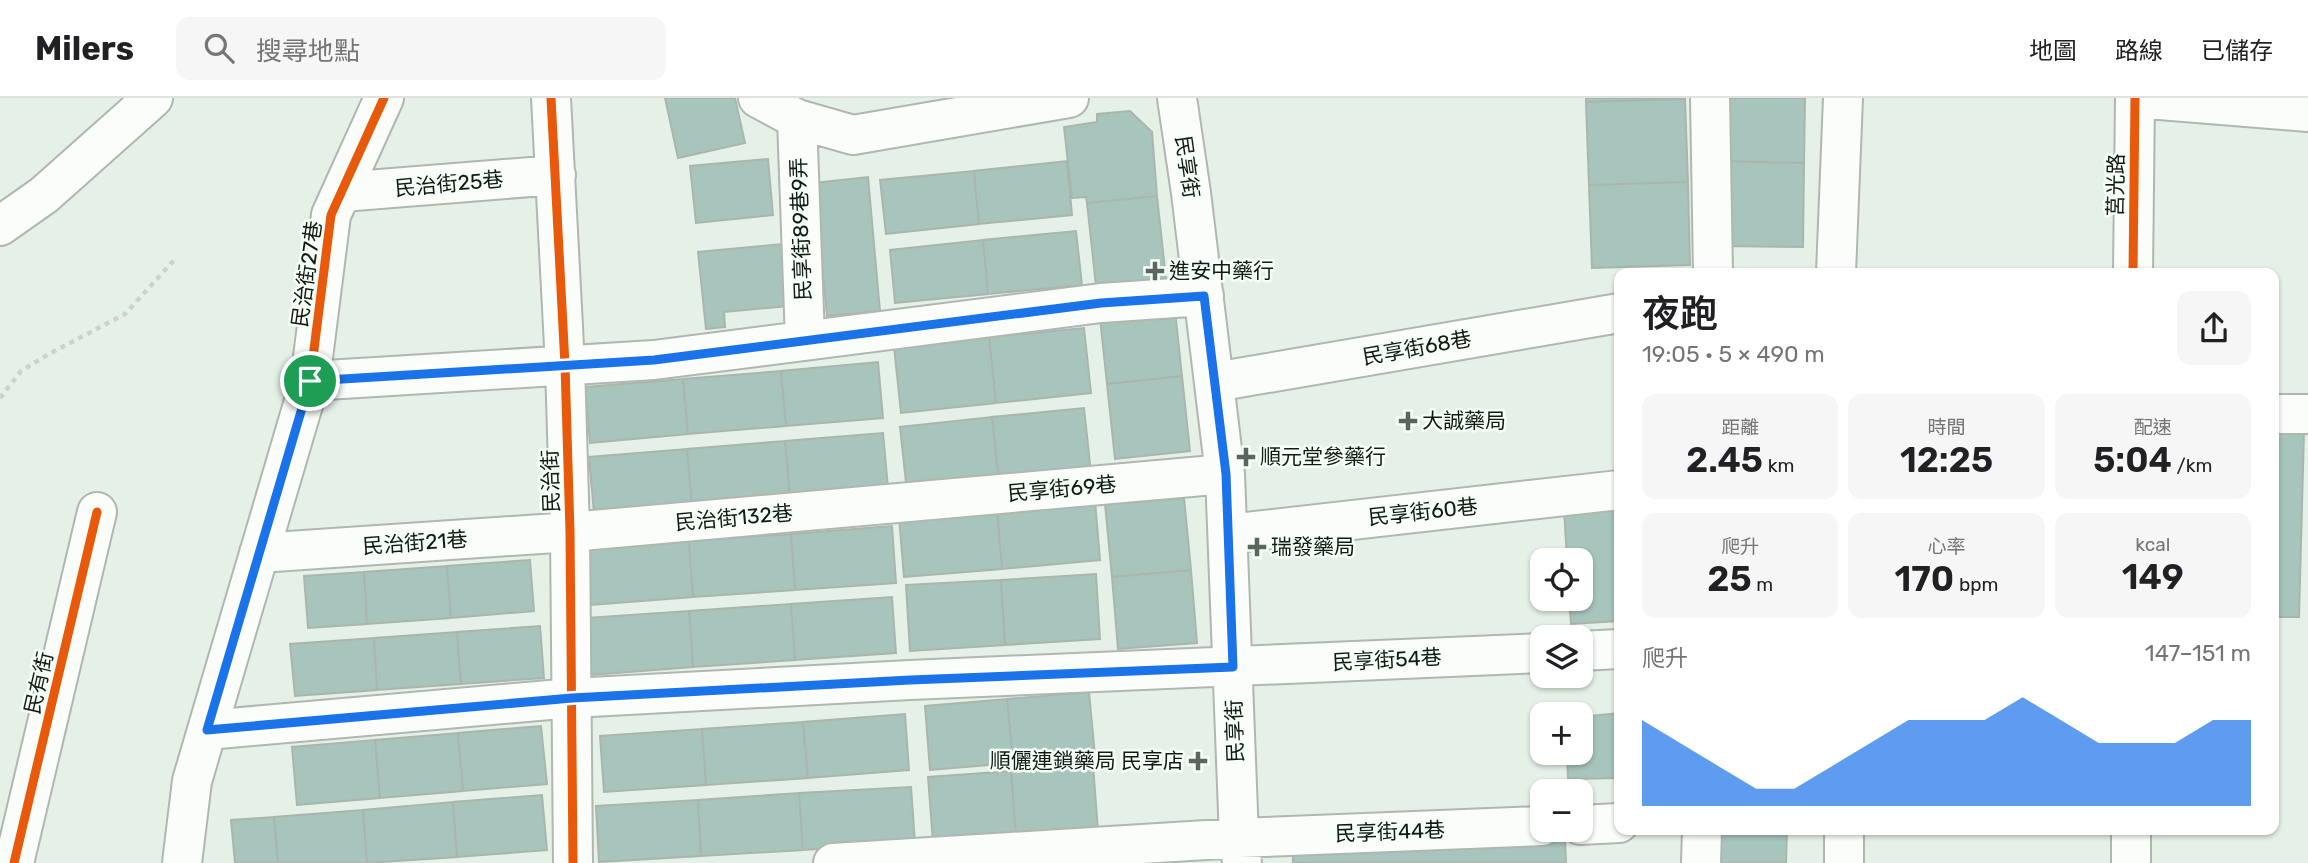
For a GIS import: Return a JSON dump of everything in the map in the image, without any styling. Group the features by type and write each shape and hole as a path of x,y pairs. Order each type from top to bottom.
{"street":[{"path":"0,226 44,195 153,98"},
{"name":"民治街27巷","path":"182,863 192,781 310,381 331,215 384,98"},
{"name":"民治街","path":"551,98 565,365 570,532 573,863"},
{"path":"758,98 797,119 853,135 987,105 1069,98"},
{"name":"民享街","path":"1177,98 1226,474 1241,850"},
{"path":"1710,98 1713,268"},
{"path":"1836,268 1843,98"},
{"path":"2135,98 2308,112"},
{"name":"莒光路","path":"2133,268 2135,98"},
{"name":"民享街89巷9弄","path":"797,119 805,340"},
{"name":"民治街25巷","path":"342,192 556,175"},
{"path":"310,381 654,360 1101,303 1204,296"},
{"name":"民享街68巷","path":"1214,382 1614,314"},
{"path":"2279,414 2308,414"},
{"name":"民享街69巷","path":"898,505 1226,474"},
{"name":"民享街60巷","path":"1228,534 1614,490"},
{"name":"民治街132巷","path":"570,532 898,505"},
{"name":"民有街","path":"14,863 97,512"},
{"name":"民治街21巷","path":"259,553 570,532"},
{"path":"1593,650 1614,649"},
{"name":"民享街54巷","path":"207,730 572,698 910,680 1530,654"},
{"path":"1593,824 1614,823"},
{"name":"民享街44巷","path":"833,863 1241,850 1530,827"},
{"path":"1701,863 1702,835"},
{"path":"1843,835 1844,863"},
{"path":"2131,835 2131,863"}],"path":[{"path":"0,398 21,372 125,314 176,258"}],"building":[{"path":"665,98 735,98 745,143 678,158"},
{"path":"1586,98 1685,98 1685,99 1586,102"},
{"path":"1723,98 1805,98 1804,163 1723,161"},
{"path":"1685,99 1688,182 1589,185 1586,102"},
{"path":"1130,111 1152,132 1157,196 1087,203 1086,197 1072,198 1064,127 1097,122 1097,114"},
{"path":"768,159 773,215 696,223 690,166"},
{"path":"1067,161 1072,215 979,224 974,171"},
{"path":"1723,161 1804,163 1803,247 1721,246"},
{"path":"974,171 979,224 886,234 880,180"},
{"path":"868,177 880,311 827,316 814,183"},
{"path":"1688,182 1690,265 1592,268 1589,185"},
{"path":"1157,196 1166,279 1096,286 1087,203"},
{"path":"1076,231 1082,285 988,294 983,240"},
{"path":"983,240 988,294 895,303 890,250"},
{"path":"782,244 788,306 724,312 725,327 706,329 698,252"},
{"path":"1174,301 1182,376 1107,384 1099,308"},
{"path":"1084,328 1091,393 996,403 989,337"},
{"path":"989,337 996,403 901,413 894,347"},
{"path":"878,362 883,418 786,426 781,371"},
{"path":"781,371 786,426 688,434 683,379"},
{"path":"1182,376 1190,451 1115,459 1107,384"},
{"path":"683,379 688,434 590,443 585,387"},
{"path":"1084,408 1091,473 999,482 992,417"},
{"path":"992,417 999,482 907,492 900,427"},
{"path":"2279,431 2304,432 2299,617 2279,617"},
{"path":"883,433 888,488 790,497 785,441"},
{"path":"785,441 790,497 692,505 687,449"},
{"path":"687,449 692,505 594,513 589,457"},
{"path":"1184,498 1191,570 1112,577 1105,504"},
{"path":"1095,501 1100,560 1002,569 997,509"},
{"path":"1614,504 1614,621 1571,624 1570,611 1593,611 1593,548 1566,548 1564,508"},
{"path":"997,509 1002,569 904,577 899,517"},
{"path":"892,526 896,583 795,590 791,534"},
{"path":"791,534 795,590 693,597 689,541"},
{"path":"689,541 693,597 591,605 587,548"},
{"path":"530,560 534,611 451,618 447,566"},
{"path":"447,566 451,618 367,624 364,572"},
{"path":"1191,570 1197,643 1118,649 1112,577"},
{"path":"364,572 367,624 308,628 304,576"},
{"path":"1096,574 1100,639 1005,645 1001,580"},
{"path":"1001,580 1005,645 910,651 906,585"},
{"path":"892,597 896,653 795,660 791,604"},
{"path":"791,604 795,660 693,667 689,611"},
{"path":"689,611 693,667 591,675 587,618"},
{"path":"540,626 544,678 461,684 457,632"},
{"path":"457,632 461,684 377,690 374,638"},
{"path":"374,638 377,690 295,696 290,644"},
{"path":"1089,692 1095,756 1013,763 1007,699"},
{"path":"1007,699 1013,763 930,770 925,706"},
{"path":"905,714 909,770 808,778 803,722"},
{"path":"1614,714 1614,778 1568,779 1567,765 1593,765 1593,716"},
{"path":"803,722 808,778 706,785 702,729"},
{"path":"541,726 547,784 463,791 458,733"},
{"path":"702,729 706,785 604,792 600,736"},
{"path":"458,733 463,791 380,798 375,740"},
{"path":"375,740 380,798 297,805 292,747"},
{"path":"1093,765 1098,830 1016,836 1011,771"},
{"path":"1011,771 1016,836 933,842 928,777"},
{"path":"911,787 915,843 803,850 799,793"},
{"path":"799,793 803,850 701,856 698,800"},
{"path":"542,795 547,850 457,857 453,802"},
{"path":"698,800 701,856 599,862 596,806"},
{"path":"453,802 457,857 367,863 363,810"},
{"path":"363,810 367,863 278,863 274,817"},
{"path":"274,817 278,863 235,863 231,820"},
{"path":"1709,835 1787,835 1786,863 1708,863"},
{"path":"1530,840 1530,842 1565,842 1566,863 1293,863 1293,851"}],"cycle path":[{"path":"310,381 331,215 384,98"},
{"path":"551,98 565,365 570,532 573,863"},
{"path":"2133,268 2135,98"},
{"path":"14,863 97,512"}],"place":[{"name":"進安中藥行","path":"1155,271"},
{"name":"大誠藥局","path":"1408,421"},
{"name":"順元堂參藥行","path":"1246,457"},
{"name":"瑞發藥局","path":"1257,547"},
{"name":"順儷連鎖藥局 民享店","path":"1198,761"}],"route":[{"path":"1204,296 1226,474 1233,667 910,680 572,698 207,730 310,381 654,360 1101,303 1204,296"}]}
